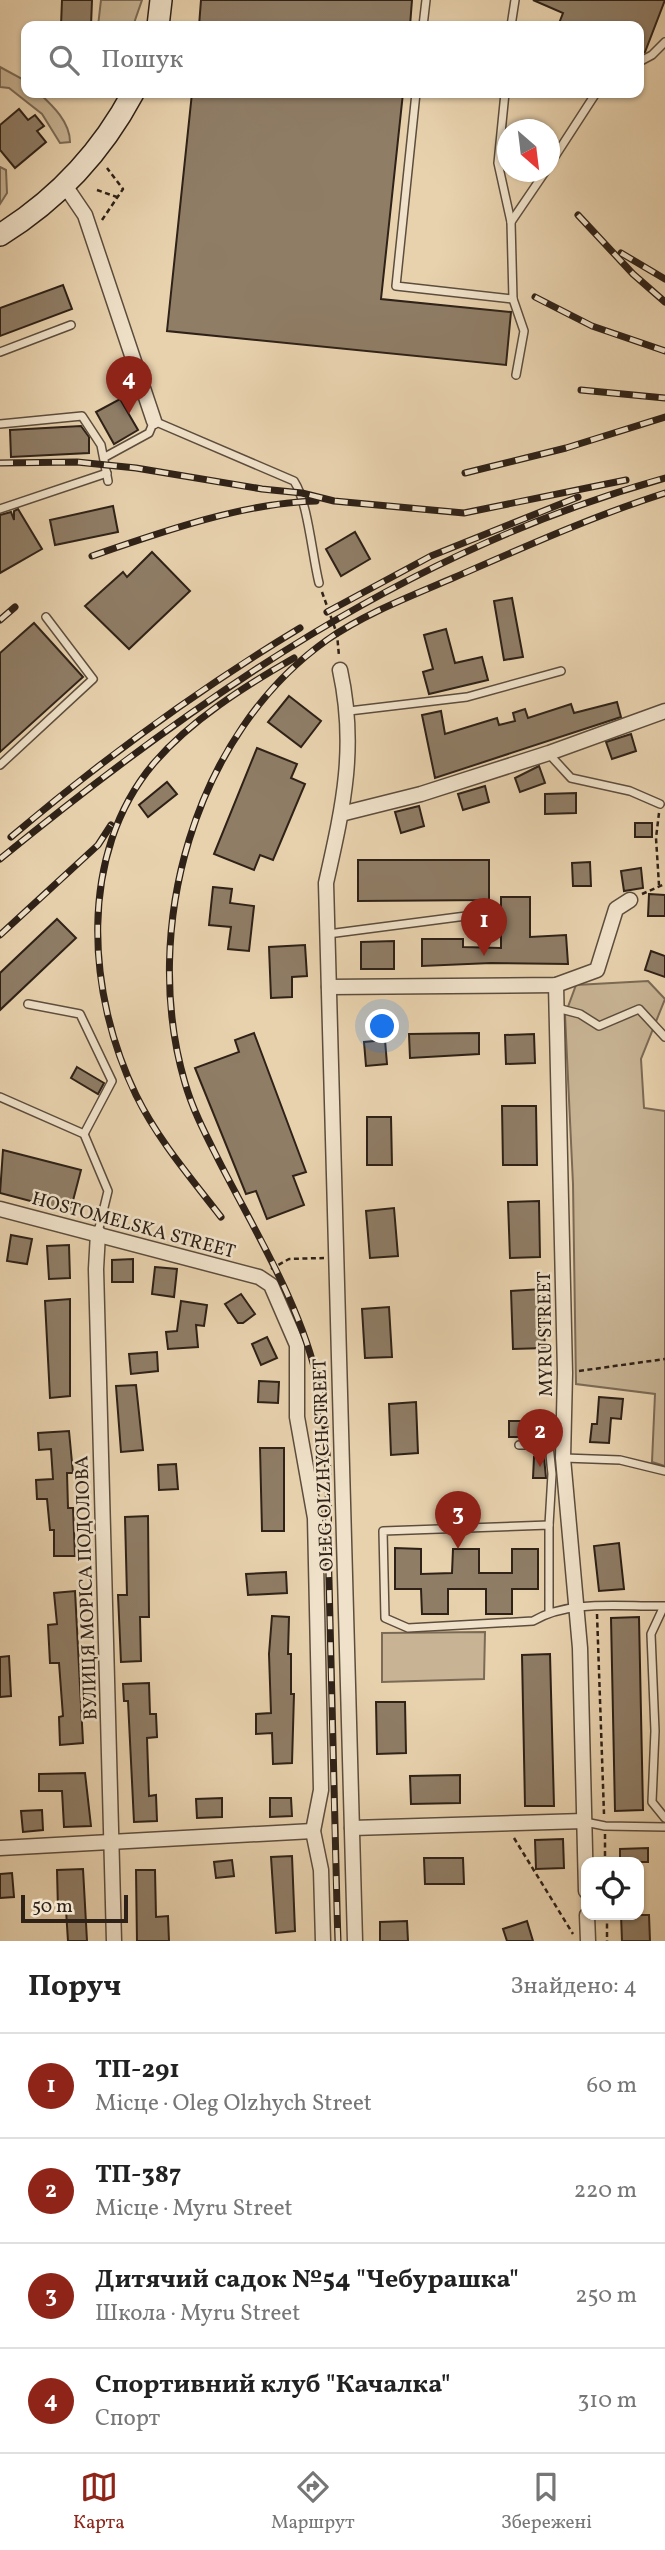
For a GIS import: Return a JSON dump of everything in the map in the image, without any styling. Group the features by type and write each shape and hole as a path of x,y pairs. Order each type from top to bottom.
{"main road":[{"path":"159,21 162,0"},
{"path":"0,235 66,187 106,137 130,98"}],"street":[{"path":"66,187 85,215 154,421"},
{"name":"OLEG OLZHYCH STREET","path":"340,670 349,711 348,766 326,883 355,1941"},
{"path":"341,814 421,794 549,754 665,711"},
{"path":"329,987 556,985 597,970 616,909 630,900"},
{"name":"MYRU STREET","path":"556,985 565,1373 563,1458 576,1608 585,1857"},
{"name":"HOSTOMELSKA STREET","path":"0,1209 259,1277"},
{"name":"ВУЛИЦЯ МОРІСА ПОДОЛОВА","path":"98,1233 96,1269 114,1941"},
{"name":"OLEG OLZHYCH STREET","path":"259,1277 271,1285 297,1345 297,1417 315,1518 321,1790 313,1831 321,1870 323,1941"},
{"path":"352,1828 584,1821"},
{"path":"0,1848 313,1831"},
{"path":"587,1920 588,1941"}],"lane":[{"path":"424,21 426,0"},
{"path":"512,21 514,0"},
{"path":"644,58 665,42"},
{"path":"416,98 397,286 513,299"},
{"path":"504,98 498,163 512,222 513,299 524,331 516,375"},
{"path":"560,149 593,98"},
{"path":"512,222 538,182"},
{"path":"0,352 71,325"},
{"path":"0,424 82,416 105,457 107,477 0,509"},
{"path":"105,457 149,433 154,421 294,481 302,493 310,550 319,583"},
{"path":"0,765 93,679 46,617"},
{"path":"349,711 467,696 561,671"},
{"path":"549,754 571,778 630,791 660,804"},
{"path":"328,934 489,913"},
{"path":"28,1004 80,1014 112,1081 84,1134"},
{"path":"556,1008 580,1014 599,1026 639,1009 665,1037"},
{"path":"0,1097 84,1134 108,1191 98,1233"},
{"path":"519,1445 549,1445 552,1474 549,1611"},
{"path":"563,1458 620,1460 665,1471"},
{"path":"549,1525 383,1531 385,1618 408,1628 533,1621 549,1611 576,1608 664,1606 651,1634 655,1731 652,1802 665,1818"},
{"path":"584,1821 605,1826 665,1827"}],"path":[{"path":"99,224 122,189 107,168"},
{"path":"97,190 117,197"},
{"path":"319,583 337,634 340,670"},
{"path":"659,885 656,838 660,804"},
{"path":"630,900 665,884"},
{"path":"259,1277 289,1259 336,1258"},
{"path":"565,1373 665,1359"},
{"path":"597,1607 606,1857"},
{"path":"505,1823 577,1941"},
{"path":"607,1920 607,1941"}],"shaded area":[{"path":"101,0 142,0 135,21 99,21"},
{"path":"0,67 21,78 21,97 9,88 0,87"},
{"path":"22,98 44,98 50,103 64,121 70,142 60,143 42,114"},
{"path":"0,167 6,170 7,193 0,204"},
{"path":"648,981 665,999 641,1059 644,1108 665,1111 665,1466 652,1462 655,1394 576,1384 573,1184 565,1015 576,985"},
{"path":"485,1632 484,1679 382,1682 382,1633"}],"building":[{"path":"62,0 92,0 91,21 61,21"},
{"path":"201,0 412,0 410,21 199,21"},
{"path":"533,0 665,0 644,52 644,21 560,21 563,13"},
{"path":"191,98 402,98 381,299 511,312 506,365 167,331"},
{"path":"19,109 28,120 35,115 44,126 37,131 46,142 15,168 0,150 0,125"},
{"path":"63,285 72,309 0,336 0,308"},
{"path":"120,399 138,430 114,444 96,412"},
{"path":"81,426 89,437 89,453 11,457 10,430"},
{"path":"113,506 118,532 55,545 50,520"},
{"path":"18,509 42,549 0,573 0,515 11,512 14,520 14,511"},
{"path":"355,532 370,559 341,576 326,549"},
{"path":"152,552 190,591 129,649 85,606 123,572 127,577"},
{"path":"512,598 523,657 504,660 494,601"},
{"path":"34,623 83,677 0,752 0,653"},
{"path":"446,629 455,663 482,657 488,680 429,694 423,672 433,669 424,635"},
{"path":"289,696 321,721 301,747 268,722"},
{"path":"617,702 621,717 435,778 422,715 441,711 445,734 497,718 499,725 515,721 513,713 525,709 528,718 571,704 574,713"},
{"path":"631,734 636,751 612,759 606,742"},
{"path":"257,748 297,764 291,778 305,784 273,860 260,855 254,870 214,854"},
{"path":"539,766 545,783 520,792 515,778"},
{"path":"167,782 177,794 148,817 139,805"},
{"path":"485,786 489,802 463,810 458,794"},
{"path":"576,793 576,813 545,814 545,794"},
{"path":"419,806 424,826 401,833 395,812"},
{"path":"635,823 652,823 652,837 635,837"},
{"path":"358,860 489,860 489,900 358,901"},
{"path":"590,862 591,886 573,886 572,863"},
{"path":"641,868 643,888 624,891 621,871"},
{"path":"213,887 232,889 230,903 254,906 249,951 228,949 231,927 209,925"},
{"path":"649,894 665,895 665,916 648,916"},
{"path":"501,897 530,897 530,937 566,935 568,964 422,966 422,939 463,939 463,947 501,948"},
{"path":"57,919 76,938 0,1010 0,973"},
{"path":"394,941 394,969 361,969 361,942"},
{"path":"305,945 307,976 292,977 292,997 271,998 269,947"},
{"path":"651,951 665,956 665,977 645,970"},
{"path":"254,1033 306,1172 293,1176 304,1205 267,1219 256,1191 246,1194 195,1068 239,1052 235,1040"},
{"path":"479,1033 479,1054 410,1058 409,1034"},
{"path":"534,1034 535,1063 506,1064 505,1035"},
{"path":"385,1040 387,1064 366,1066 364,1042"},
{"path":"77,1067 104,1083 98,1094 71,1078"},
{"path":"502,1106 536,1106 537,1165 503,1165"},
{"path":"367,1117 391,1117 392,1165 367,1165"},
{"path":"3,1150 81,1170 70,1212 45,1205 44,1195 40,1195 38,1203 0,1193"},
{"path":"539,1201 540,1257 510,1258 508,1202"},
{"path":"394,1208 398,1256 370,1258 366,1211"},
{"path":"11,1235 32,1239 27,1264 7,1261"},
{"path":"69,1245 70,1278 49,1279 47,1246"},
{"path":"133,1259 133,1282 112,1282 112,1260"},
{"path":"155,1267 177,1269 174,1297 152,1294"},
{"path":"542,1289 545,1348 513,1349 511,1291"},
{"path":"241,1294 255,1314 243,1323 238,1323 225,1304"},
{"path":"70,1299 70,1396 50,1398 45,1301"},
{"path":"181,1301 207,1305 204,1326 196,1325 198,1347 168,1349 166,1332 177,1331"},
{"path":"389,1307 392,1357 365,1358 362,1309"},
{"path":"267,1337 277,1358 261,1365 252,1344"},
{"path":"157,1352 158,1371 131,1374 129,1354"},
{"path":"259,1381 279,1382 278,1403 258,1402"},
{"path":"136,1385 143,1450 121,1452 116,1386"},
{"path":"599,1397 623,1399 621,1419 611,1418 609,1443 590,1442 592,1424 597,1424"},
{"path":"416,1402 418,1453 391,1455 389,1404"},
{"path":"509,1421 539,1421 539,1437 509,1437"},
{"path":"69,1431 73,1473 67,1473 68,1508 73,1508 75,1556 54,1556 54,1530 50,1530 47,1499 37,1499 36,1480 53,1479 51,1449 39,1450 38,1433"},
{"path":"260,1448 284,1448 284,1531 262,1531"},
{"path":"534,1457 544,1457 546,1478 533,1478"},
{"path":"176,1464 178,1489 159,1490 158,1465"},
{"path":"148,1516 149,1617 140,1617 141,1661 121,1662 118,1595 127,1595 125,1517"},
{"path":"619,1543 624,1589 599,1591 594,1546"},
{"path":"395,1548 421,1549 421,1574 452,1573 453,1549 479,1549 479,1573 512,1573 512,1549 538,1549 538,1589 512,1589 512,1614 486,1614 486,1589 448,1589 448,1614 422,1614 421,1589 395,1589"},
{"path":"286,1572 287,1593 248,1595 246,1574"},
{"path":"75,1591 83,1743 60,1745 59,1717 63,1716 59,1663 50,1663 48,1625 57,1624 54,1593"},
{"path":"272,1616 289,1617 288,1654 291,1654 291,1694 294,1694 292,1763 273,1764 272,1733 256,1734 256,1714 271,1713 269,1654"},
{"path":"639,1617 643,1810 615,1811 611,1618"},
{"path":"550,1654 554,1806 525,1806 522,1655"},
{"path":"9,1656 11,1696 0,1697 0,1657"},
{"path":"149,1683 150,1714 156,1714 157,1737 147,1738 149,1796 156,1795 157,1821 134,1822 128,1701 124,1701 123,1684"},
{"path":"376,1702 405,1702 406,1753 377,1754"},
{"path":"85,1773 91,1826 64,1827 62,1791 39,1791 39,1774"},
{"path":"460,1775 460,1803 411,1804 410,1776"},
{"path":"222,1798 222,1817 197,1818 196,1799"},
{"path":"270,1798 291,1798 292,1816 270,1817"},
{"path":"42,1810 43,1830 23,1832 21,1811"},
{"path":"563,1839 564,1868 536,1869 535,1840"},
{"path":"648,1848 648,1862 644,1862 644,1857 620,1857 620,1849"},
{"path":"292,1856 295,1931 276,1933 271,1857"},
{"path":"424,1858 463,1858 464,1884 425,1884"},
{"path":"232,1860 234,1876 216,1878 214,1862"},
{"path":"83,1869 87,1941 68,1941 66,1910 58,1910 57,1870"},
{"path":"136,1870 155,1870 156,1917 168,1916 169,1941 137,1941"},
{"path":"12,1873 14,1897 0,1898 0,1874"},
{"path":"644,1915 649,1915 650,1941 622,1941 621,1920 644,1920"},
{"path":"407,1921 408,1941 380,1941 380,1922"},
{"path":"527,1921 533,1941 507,1941 503,1929"}],"railway":[{"path":"578,215 633,274 665,302"},
{"path":"621,253 665,279"},
{"path":"535,297 592,326 665,351"},
{"path":"581,390 665,398"},
{"path":"465,473 566,448 665,417"},
{"path":"0,463 77,462 136,468 302,493 334,501 464,513 626,480"},
{"path":"0,859 153,740 232,685 313,634 396,587 482,544 572,508 665,478"},
{"path":"338,1941 328,1483 323,1411 302,1328 263,1244 205,1134 185,1083 173,1024 170,962 175,900 189,839 212,781 242,727 281,680 327,640 356,622 404,599 558,533 665,493"},
{"path":"327,612 431,556 578,497"},
{"path":"92,556 231,513 316,501"},
{"path":"0,620 15,607"},
{"path":"11,837 151,727 300,628"},
{"path":"221,1217 154,1128 136,1095 120,1055 107,1013 100,970 98,925 102,881 112,839 129,799 154,763 202,718 238,692 294,658"},
{"path":"0,935 98,845 111,825"}],"place":[{"name":"Спортивний клуб \"Качалка\"","path":"129,414"},
{"name":"ТП-291","path":"484,956"},
{"name":"ТП-387","path":"540,1467"},
{"name":"Дитячий садок №54 \"Чебурашка\"","path":"458,1549"}]}
